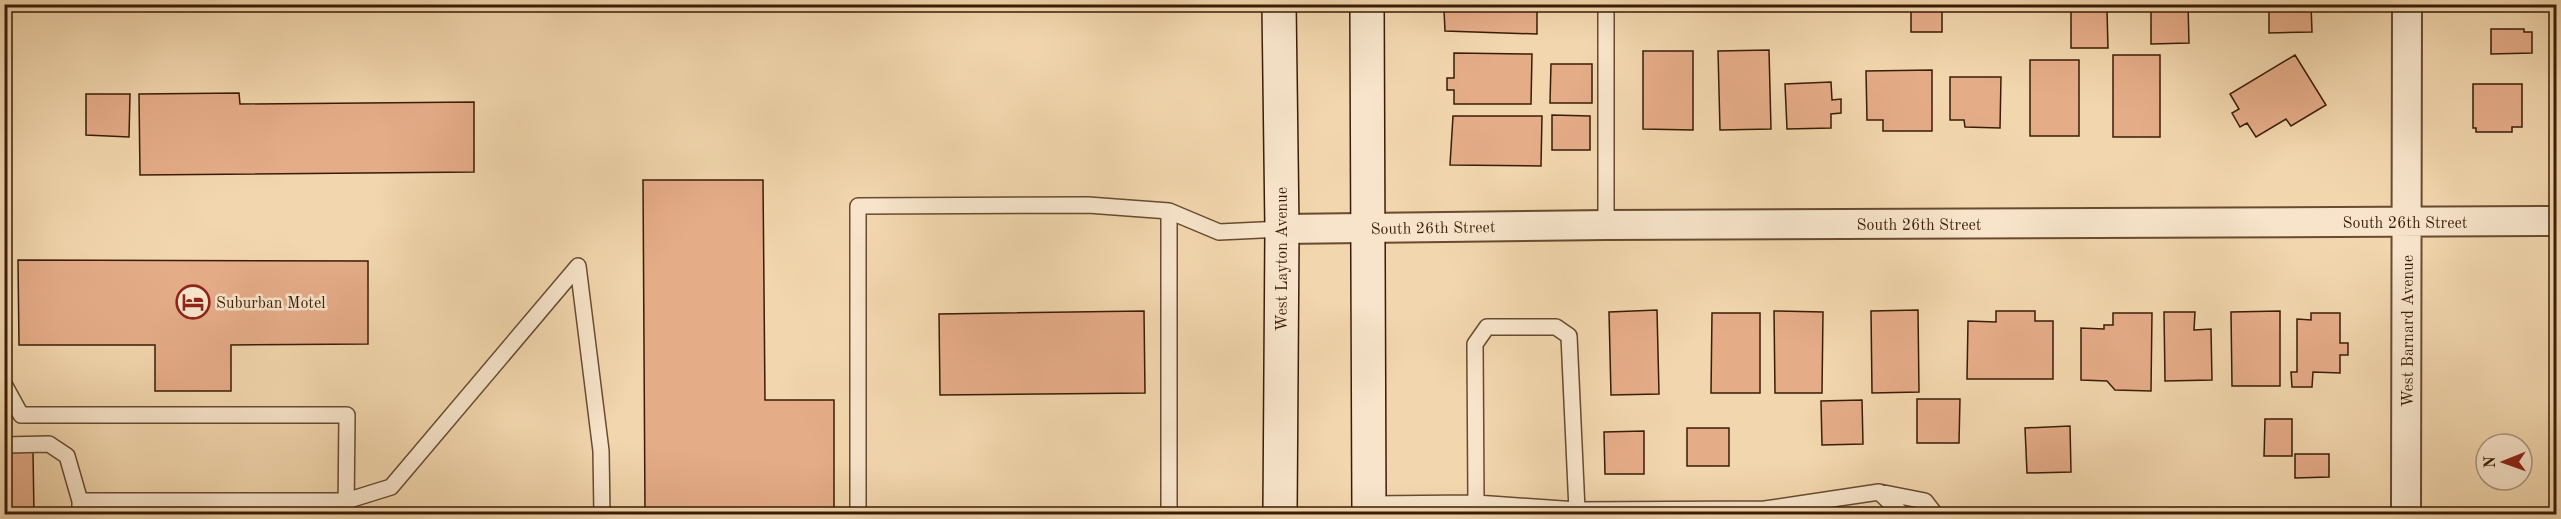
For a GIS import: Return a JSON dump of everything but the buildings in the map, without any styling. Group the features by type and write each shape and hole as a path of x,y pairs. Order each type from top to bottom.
{"main road":[{"name":"West Layton Avenue","path":"1279,4 1282,229 1280,514"},
{"path":"1367,4 1369,509"}],"street":[{"name":"West Barnard Avenue","path":"2406,514 2407,4"},
{"name":"South 26th Street","path":"1282,229 1606,225 2556,221"}],"lane":[{"path":"1606,4 1606,225"},
{"path":"858,514 858,206 1088,205 1170,211 1219,232 1282,229"},
{"path":"1169,514 1170,211"},
{"path":"4,445 49,444 67,456 80,508 346,508 391,487 578,266 601,451 602,514"},
{"path":"1476,509 1474,344 1487,327 1556,327 1569,336 1577,512"},
{"path":"4,384 21,415 347,415 346,508"},
{"path":"1369,509 1577,512 1765,508 1879,492 1924,501 1935,514"},
{"path":"1879,492 1902,514"}],"place":[{"name":"Suburban Motel","path":"193,302"}]}
